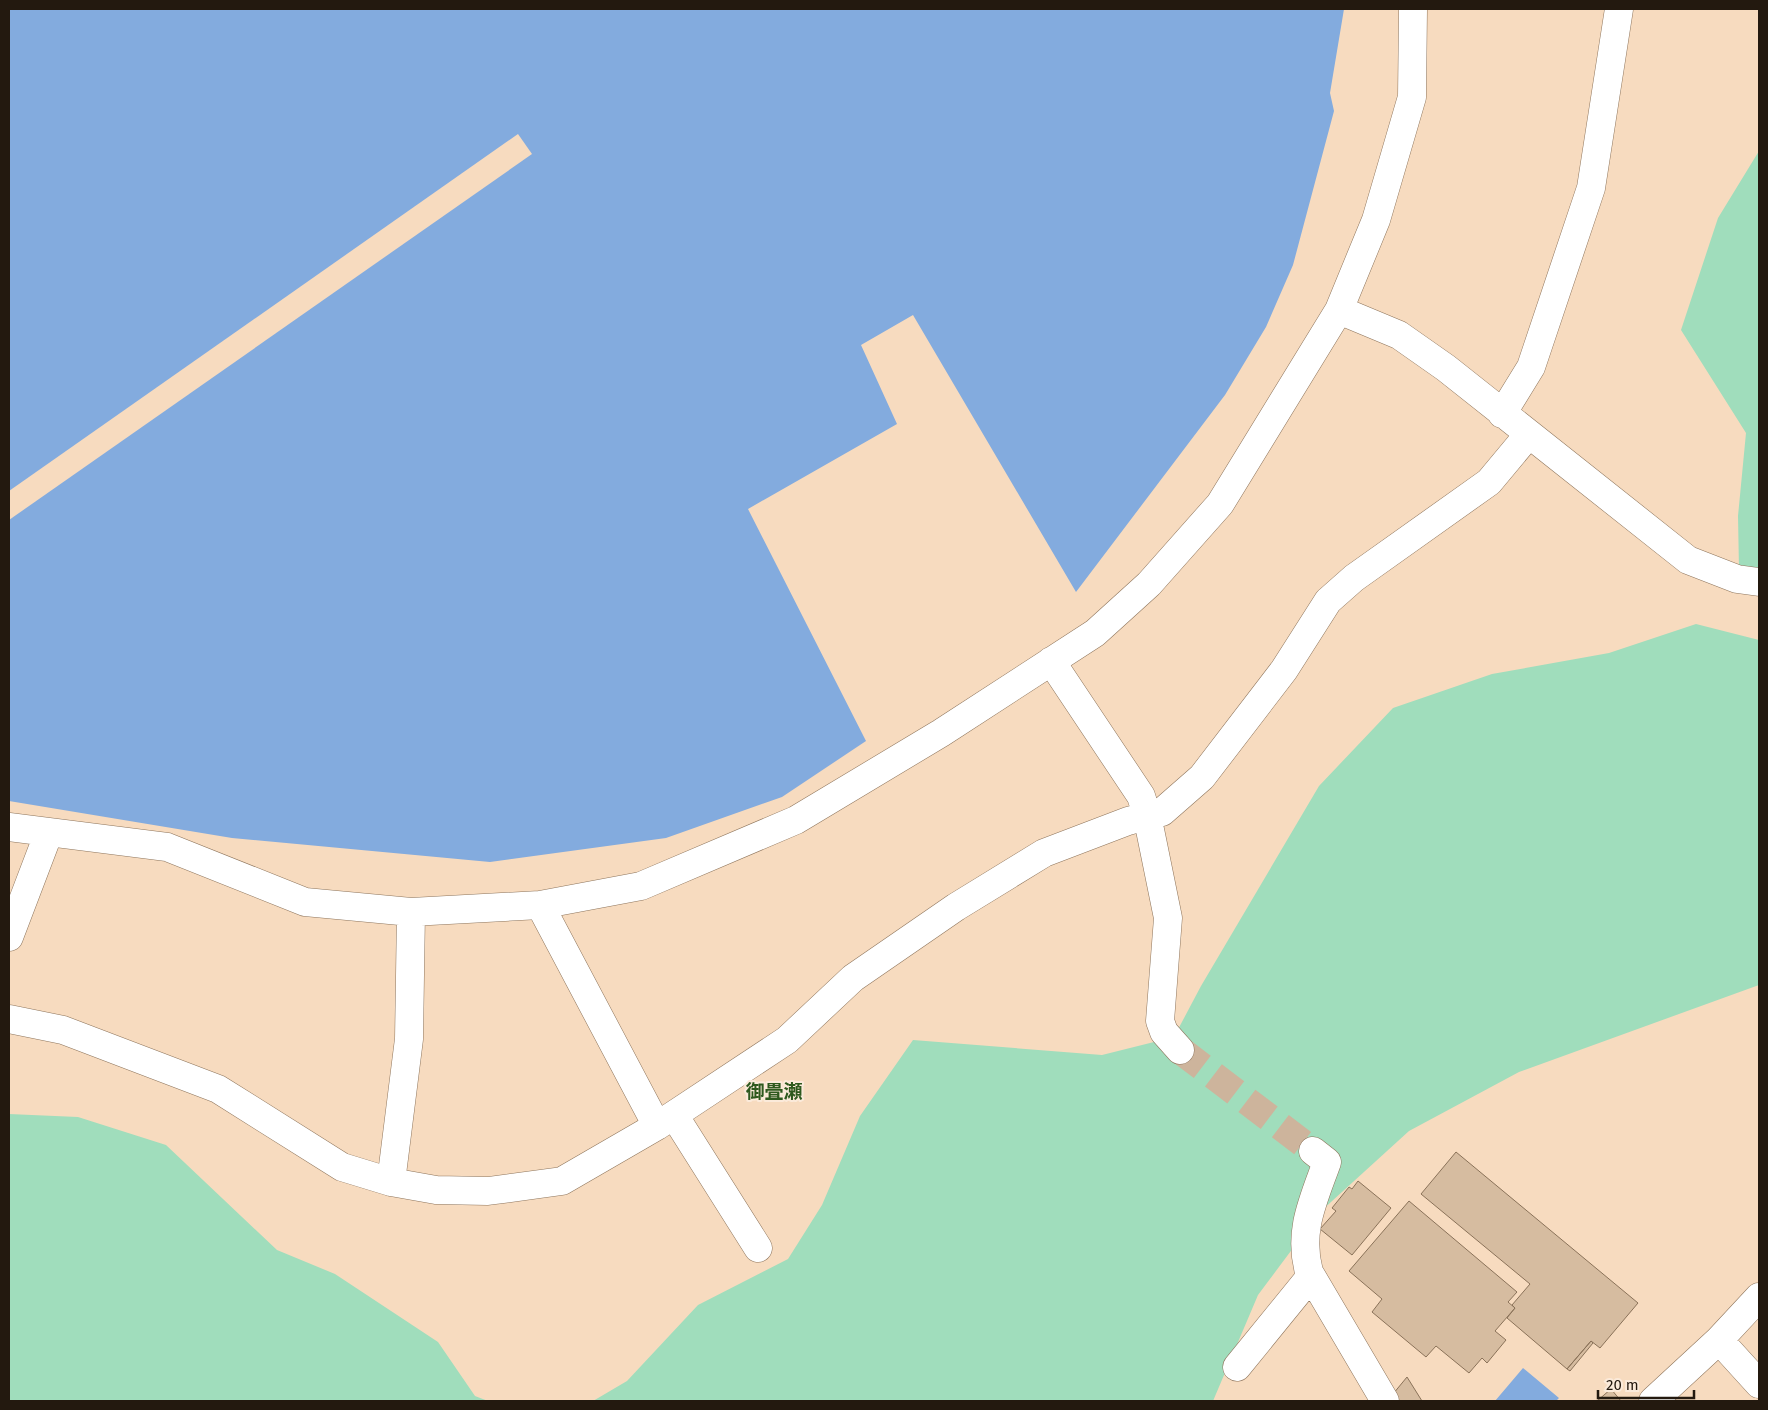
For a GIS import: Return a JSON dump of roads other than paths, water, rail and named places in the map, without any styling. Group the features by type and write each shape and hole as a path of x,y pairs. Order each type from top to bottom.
{"street":[{"path":"9,827 167,847 305,902 411,912 540,905 641,886 796,820 941,733 1095,633 1149,584 1220,504 1339,310 1376,220 1412,97 1413,9"},
{"path":"1502,414 1531,367 1591,188 1619,9"},
{"path":"1339,310 1399,335 1446,368 1688,560 1737,579 1759,582"},
{"path":"9,1019 63,1030 218,1089 342,1167 391,1182 436,1190 488,1191 562,1181 666,1120 787,1040 853,978 956,907 1044,853 1147,815 1162,812 1202,777 1284,670 1328,601 1354,578 1488,482 1529,434"},
{"path":"1051,661 1141,796 1147,815 1168,918 1160,1021 1164,1032 1180,1050"},
{"path":"9,938 49,832"},
{"path":"540,905 666,1120 758,1248"},
{"path":"391,1182 409,1039 411,912"},
{"path":"1313,1151 1327,1162 1305,1222 1304,1255 1311,1276 1385,1401"},
{"path":"1237,1367 1311,1276"},
{"path":"1653,1401 1719,1340 1759,1297"},
{"path":"1719,1340 1759,1384"}],"water":[{"path":"9,9 1344,9 1330,93 1334,111 1293,265 1266,327 1225,395 1076,592 913,315 861,345 897,424 748,509 866,741 782,797 666,838 490,862 232,838 9,801"},
{"path":"1523,1368 1559,1398 1556,1401 1495,1401"}],"tunnel":[{"path":"1180,1050 1313,1151"}],"district":[{"name":"御畳瀬","path":"774,1091"}]}
